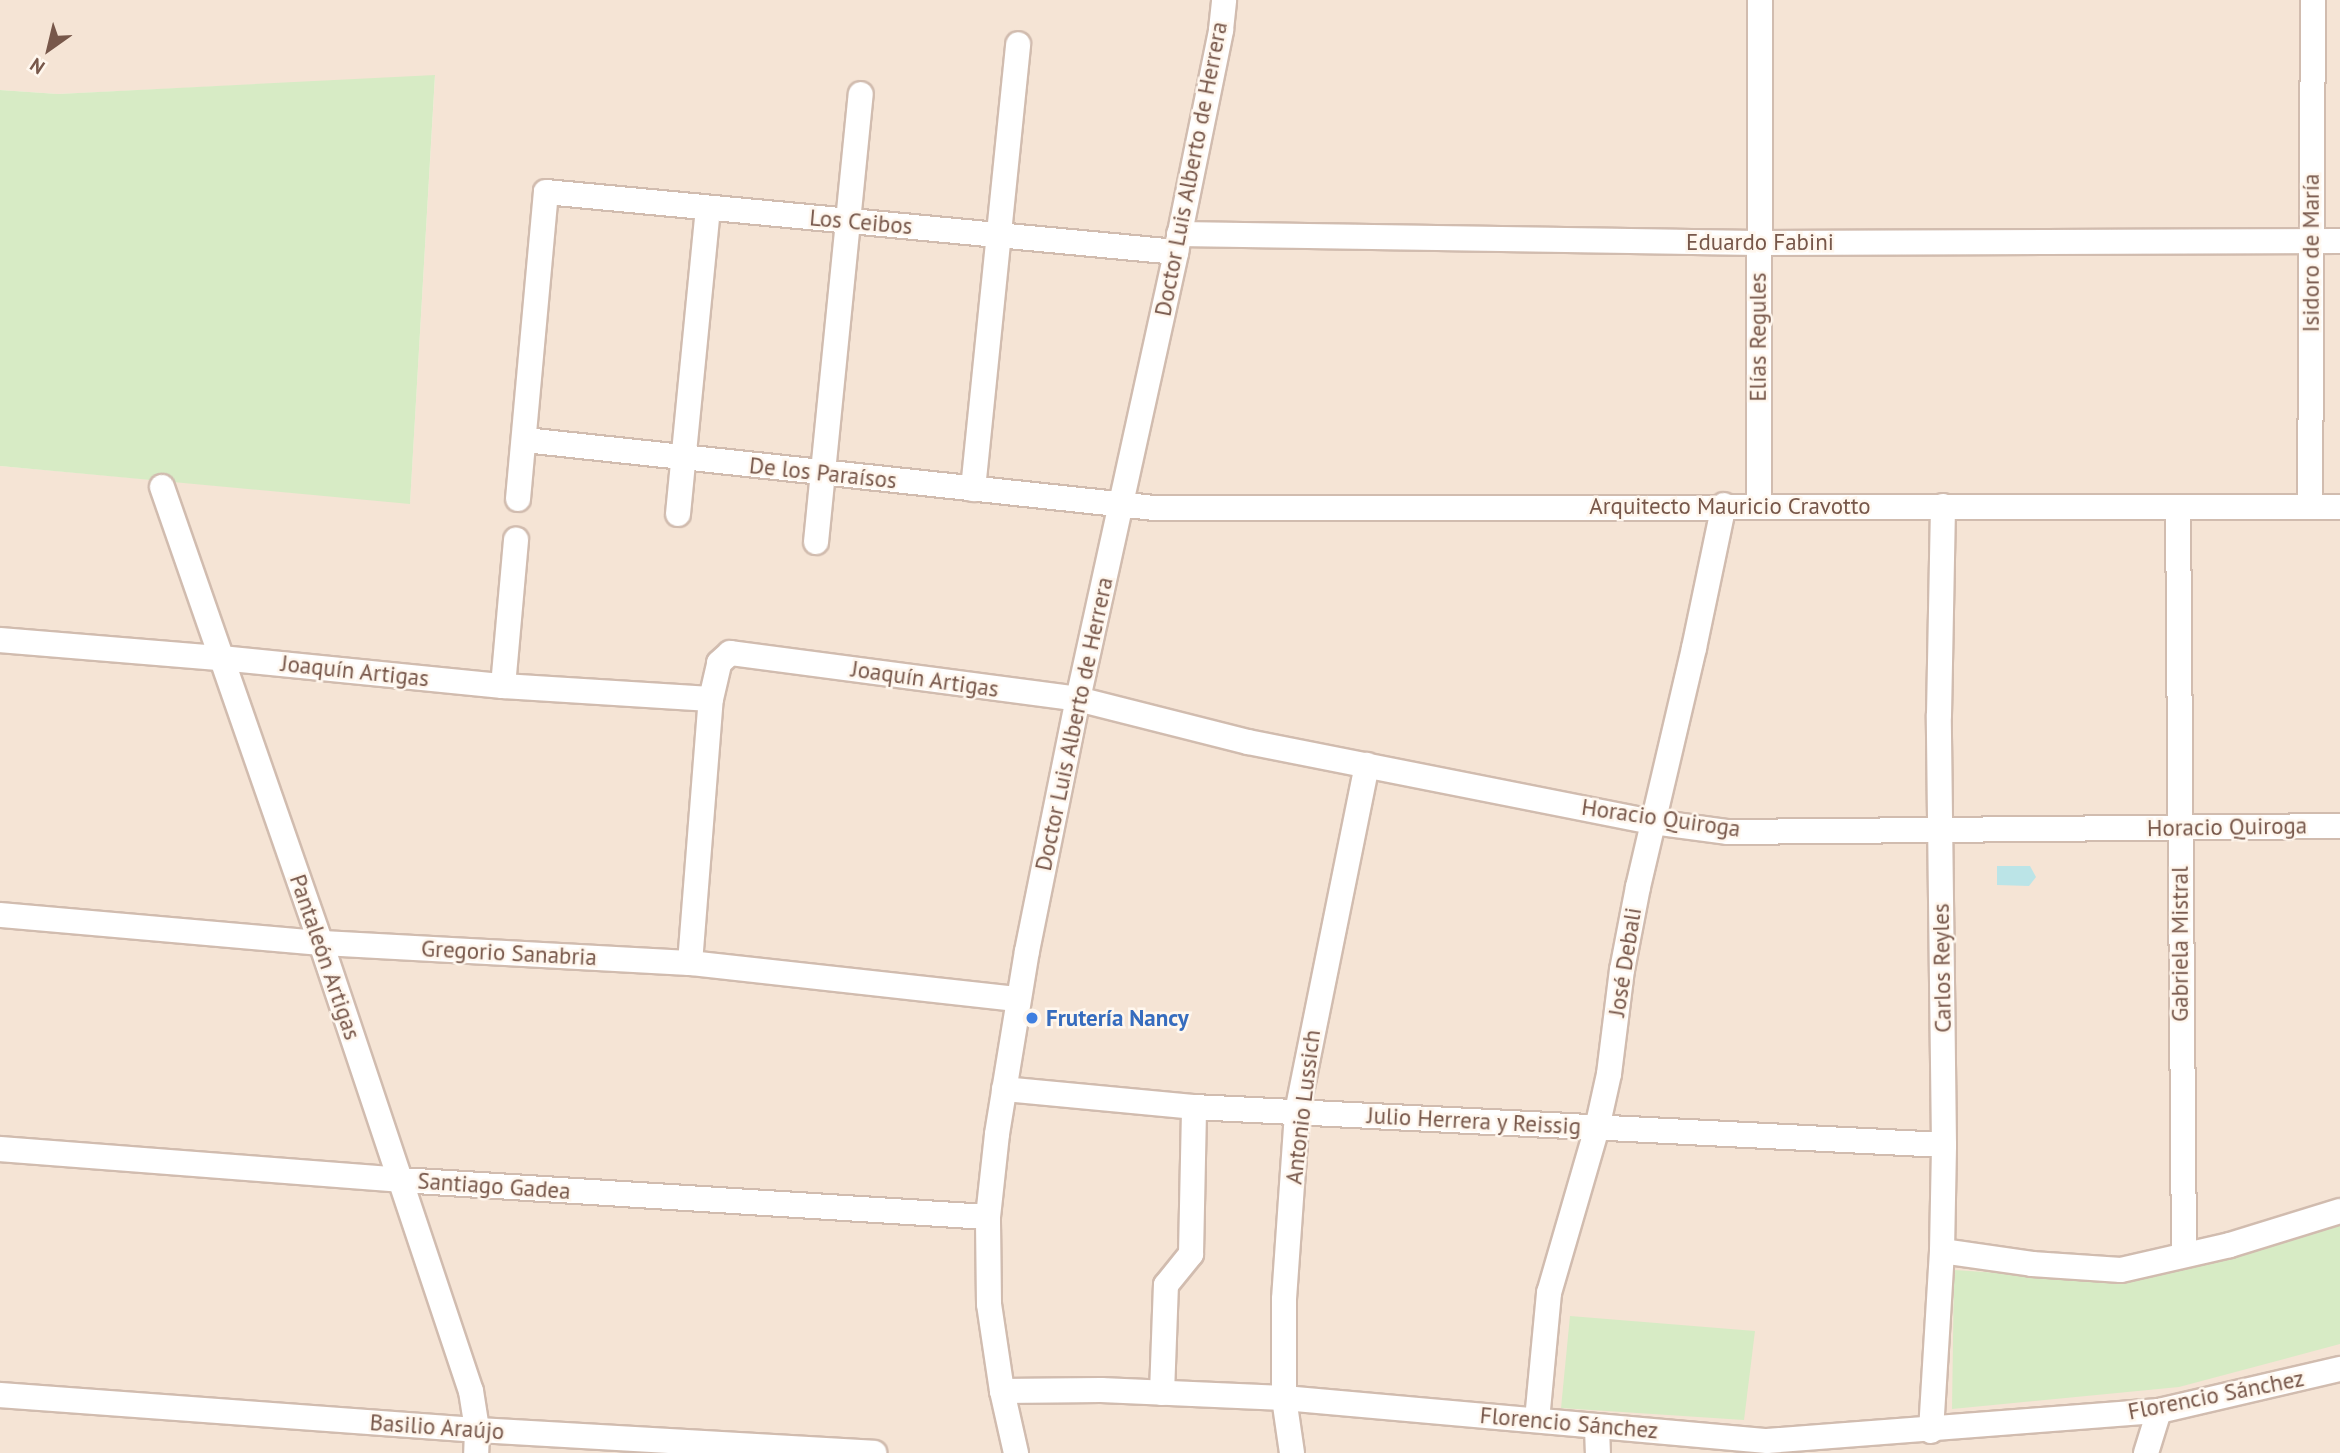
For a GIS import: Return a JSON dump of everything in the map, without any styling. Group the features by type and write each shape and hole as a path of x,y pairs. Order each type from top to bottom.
{"street":[{"name":"Doctor Luis Alberto de Herrera","path":"1016,1453 1002,1391 989,1304 988,1217 1004,1089 1018,999 1078,699 1178,243 1224,0"},
{"name":"Elías Regules","path":"1759,505 1760,0"},
{"name":"Isidoro de María","path":"2310,507 2313,0"},
{"path":"973,489 1018,44"},
{"path":"817,541 861,94"},
{"name":"Los Ceibos","path":"525,440 545,192 997,235 1178,243"},
{"path":"678,514 708,208"},
{"name":"Eduardo Fabini","path":"1178,243 2340,241"},
{"path":"518,499 525,440"},
{"name":"De los Paraísos","path":"525,440 1121,505"},
{"name":"Pantaleón Artigas","path":"162,487 321,943 471,1391 476,1442"},
{"name":"Arquitecto Mauricio Cravotto","path":"1121,505 1154,508 1724,505 2340,507"},
{"name":"José Debali","path":"1537,1420 1549,1293 1597,1128 1609,1074 1622,970 1724,505"},
{"name":"Carlos Reyles","path":"1931,1431 1942,1251 1944,1145 1940,830 1943,506"},
{"name":"Gabriela Mistral","path":"2178,507 2184,1255"},
{"path":"503,686 516,540"},
{"name":"Joaquín Artigas","path":"0,640 221,657 503,686 711,699 719,663 730,653 1078,699"},
{"path":"690,963 711,699"},
{"name":"Horacio Quiroga","path":"1078,699 1248,741 1653,822 1728,832 2340,825"},
{"name":"Antonio Lussich","path":"1292,1453 1284,1398 1284,1299 1297,1112 1367,765"},
{"name":"Gregorio Sanabria","path":"0,915 321,943 690,963 1018,999"},
{"name":"Julio Herrera y Reissig","path":"1004,1089 1194,1107 1944,1145"},
{"path":"1163,1393 1166,1284 1191,1254 1194,1107"},
{"name":"Santiago Gadea","path":"0,1149 401,1180 988,1217"},
{"path":"1942,1251 2032,1264 2121,1270 2340,1211"},
{"name":"Florencio Sánchez","path":"1002,1391 1284,1398 1767,1441 1931,1431 2159,1411 2340,1369"},
{"name":"Basilio Araújo","path":"0,1395 476,1442 874,1453"},
{"path":"2146,1453 2159,1411"},
{"path":"1597,1427 1598,1453"}],"shaded area":[{"path":"0,0 2340,0 2340,1453 0,1453 0,466 410,503 435,76 58,94 0,90"}],"green space":[{"path":"435,75 410,504 0,466 0,90 58,94"},
{"path":"2340,1224 2340,1344 2179,1387 1952,1409 1954,1270 2123,1281"},
{"path":"1570,1316 1755,1331 1744,1420 1561,1408"}],"water":[{"path":"1997,866 2030,866 2036,877 2029,886 1997,885"}],"place":[{"name":"Frutería Nancy","path":"1032,1018"}]}
